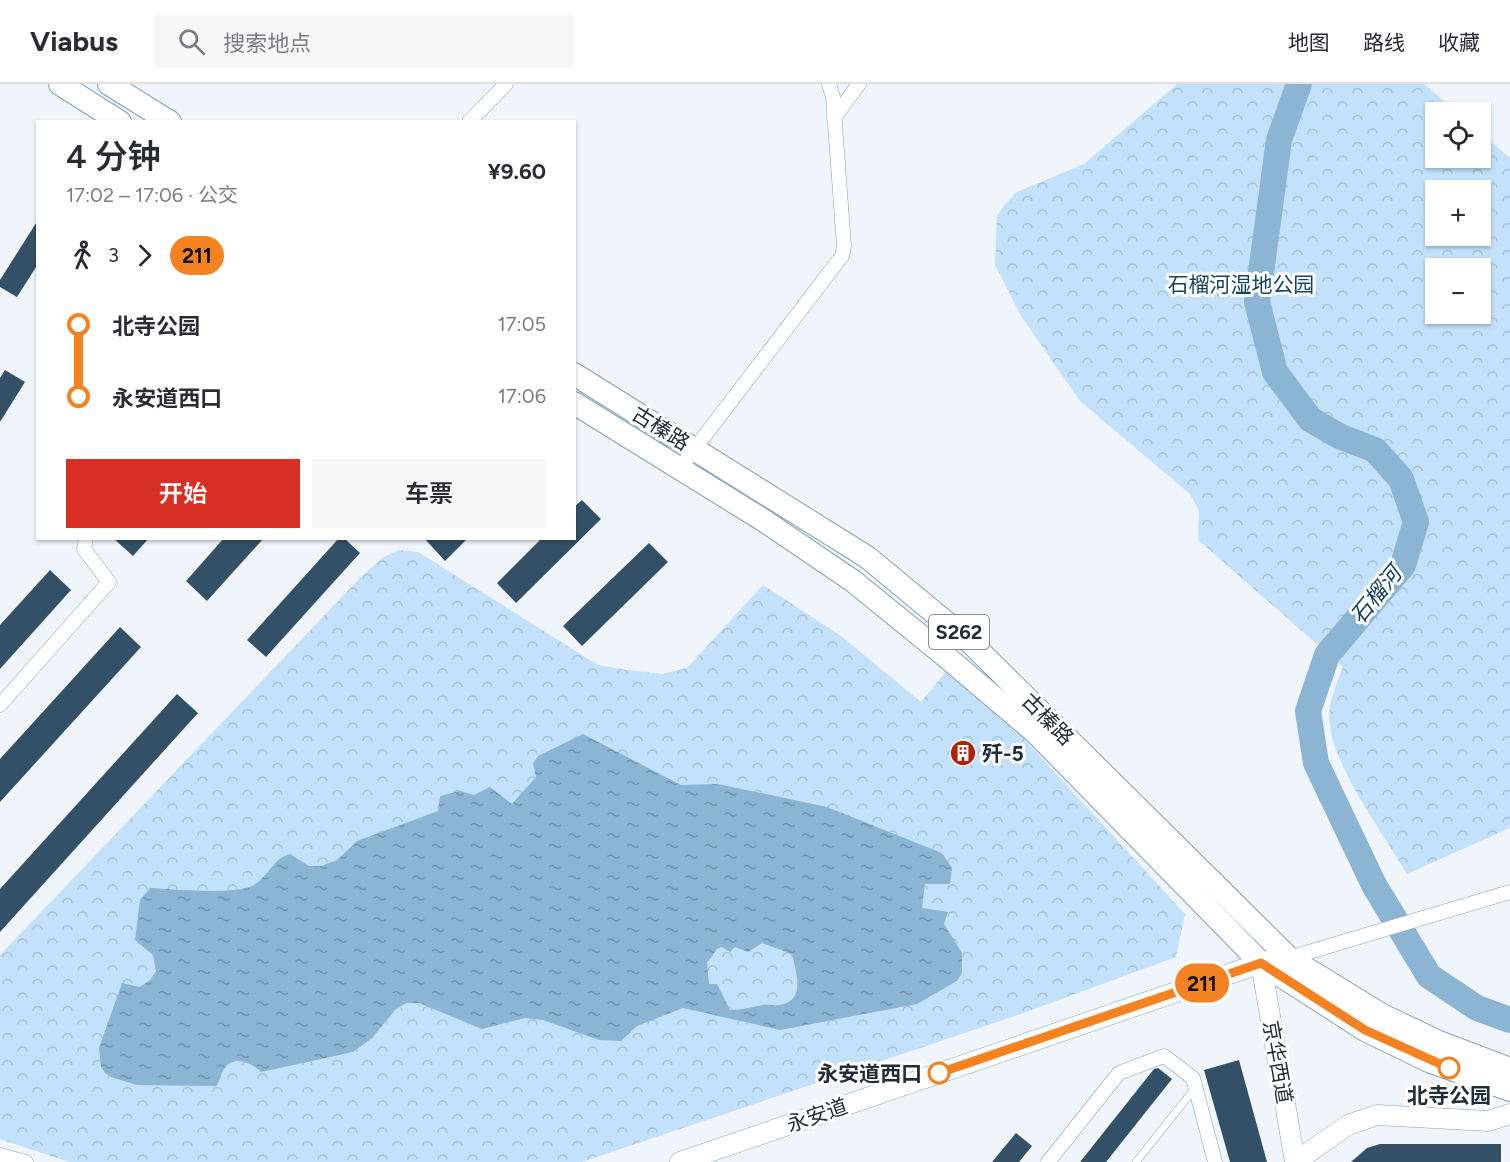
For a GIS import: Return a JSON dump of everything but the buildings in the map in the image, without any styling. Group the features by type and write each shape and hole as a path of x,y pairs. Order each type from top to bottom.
{"main road":[{"path":"60,84 117,120"},
{"path":"109,84 167,120"},
{"name":"古榛路","path":"576,375 867,557 971,643 1289,958 1382,1015 1439,1042 1510,1069"},
{"name":"古榛路","path":"576,404 763,520 853,581 944,655 1035,732 1261,963 1365,1030 1431,1062 1510,1090"},
{"name":"永安道","path":"680,1162 1261,963 1289,958"},
{"name":"京华西道","path":"1261,963 1295,1162"},
{"path":"1295,1162 1348,1125 1377,1115 1488,1121 1510,1114"}],"street":[{"path":"471,120 506,84"},
{"path":"680,468 842,256 844,246 834,118 829,84"},
{"path":"834,118 859,84"},
{"path":"0,705 109,582 84,549 86,540"},
{"path":"1289,958 1510,892"},
{"path":"1048,1162 1119,1073 1164,1056 1193,1078 1215,1162"},
{"path":"0,1155 26,1162"}],"lane":[{"path":"1136,1162 1196,1088"}],"green space":[{"name":"石榴河湿地公园","path":"1177,84 1424,84 1445,102 1425,102 1425,168 1491,168 1491,142 1510,158 1510,828 1407,874 1347,775 1331,733 1330,709 1343,667 1198,540 1199,511 1190,494 1080,401 1021,316 995,265 997,215 1015,193 1084,164"},
{"path":"399,550 418,552 598,665 662,674 687,668 763,585 841,636 921,702 948,669 1015,729 1185,914 1176,957 1018,1015 582,1162 69,1162 0,1139 0,955 360,578 382,558"}],"water":[{"path":"583,734 681,785 718,784 827,807 942,853 952,868 950,884 925,884 922,908 948,912 944,924 962,953 962,973 957,981 917,1004 780,1030 683,1008 637,1026 621,1041 599,1040 543,1020 525,1018 482,1029 419,1003 406,1003 396,1009 372,1038 353,1052 261,1072 248,1063 233,1062 224,1069 216,1086 137,1085 105,1073 101,1067 99,1048 122,983 140,987 150,980 156,971 153,955 135,940 140,900 150,888 202,891 243,889 257,883 274,864 290,854 309,866 321,866 337,860 357,841 438,811 440,796 460,791 474,795 490,787 512,804 536,777 533,763 538,756","holes":["762,943 792,954 797,985 793,998 787,1003 730,1010 717,984 709,984 707,963 717,949 722,947 730,952 735,947 748,952"]}],"waterway":[{"name":"石榴河","path":"1299,84 1279,140 1257,302 1275,372 1310,419 1339,436 1375,450 1401,479 1416,522 1403,565 1327,655 1308,711 1316,763 1374,885 1429,976 1477,1008 1510,1020"}],"bus line":[{"name":"211","path":"939,1073 1261,963 1365,1030 1431,1062 1449,1068"}],"place":[{"name":"歼-5","path":"963,753"},
{"name":"北寺公园","path":"1449,1068"},
{"name":"永安道西口","path":"939,1073"}]}
